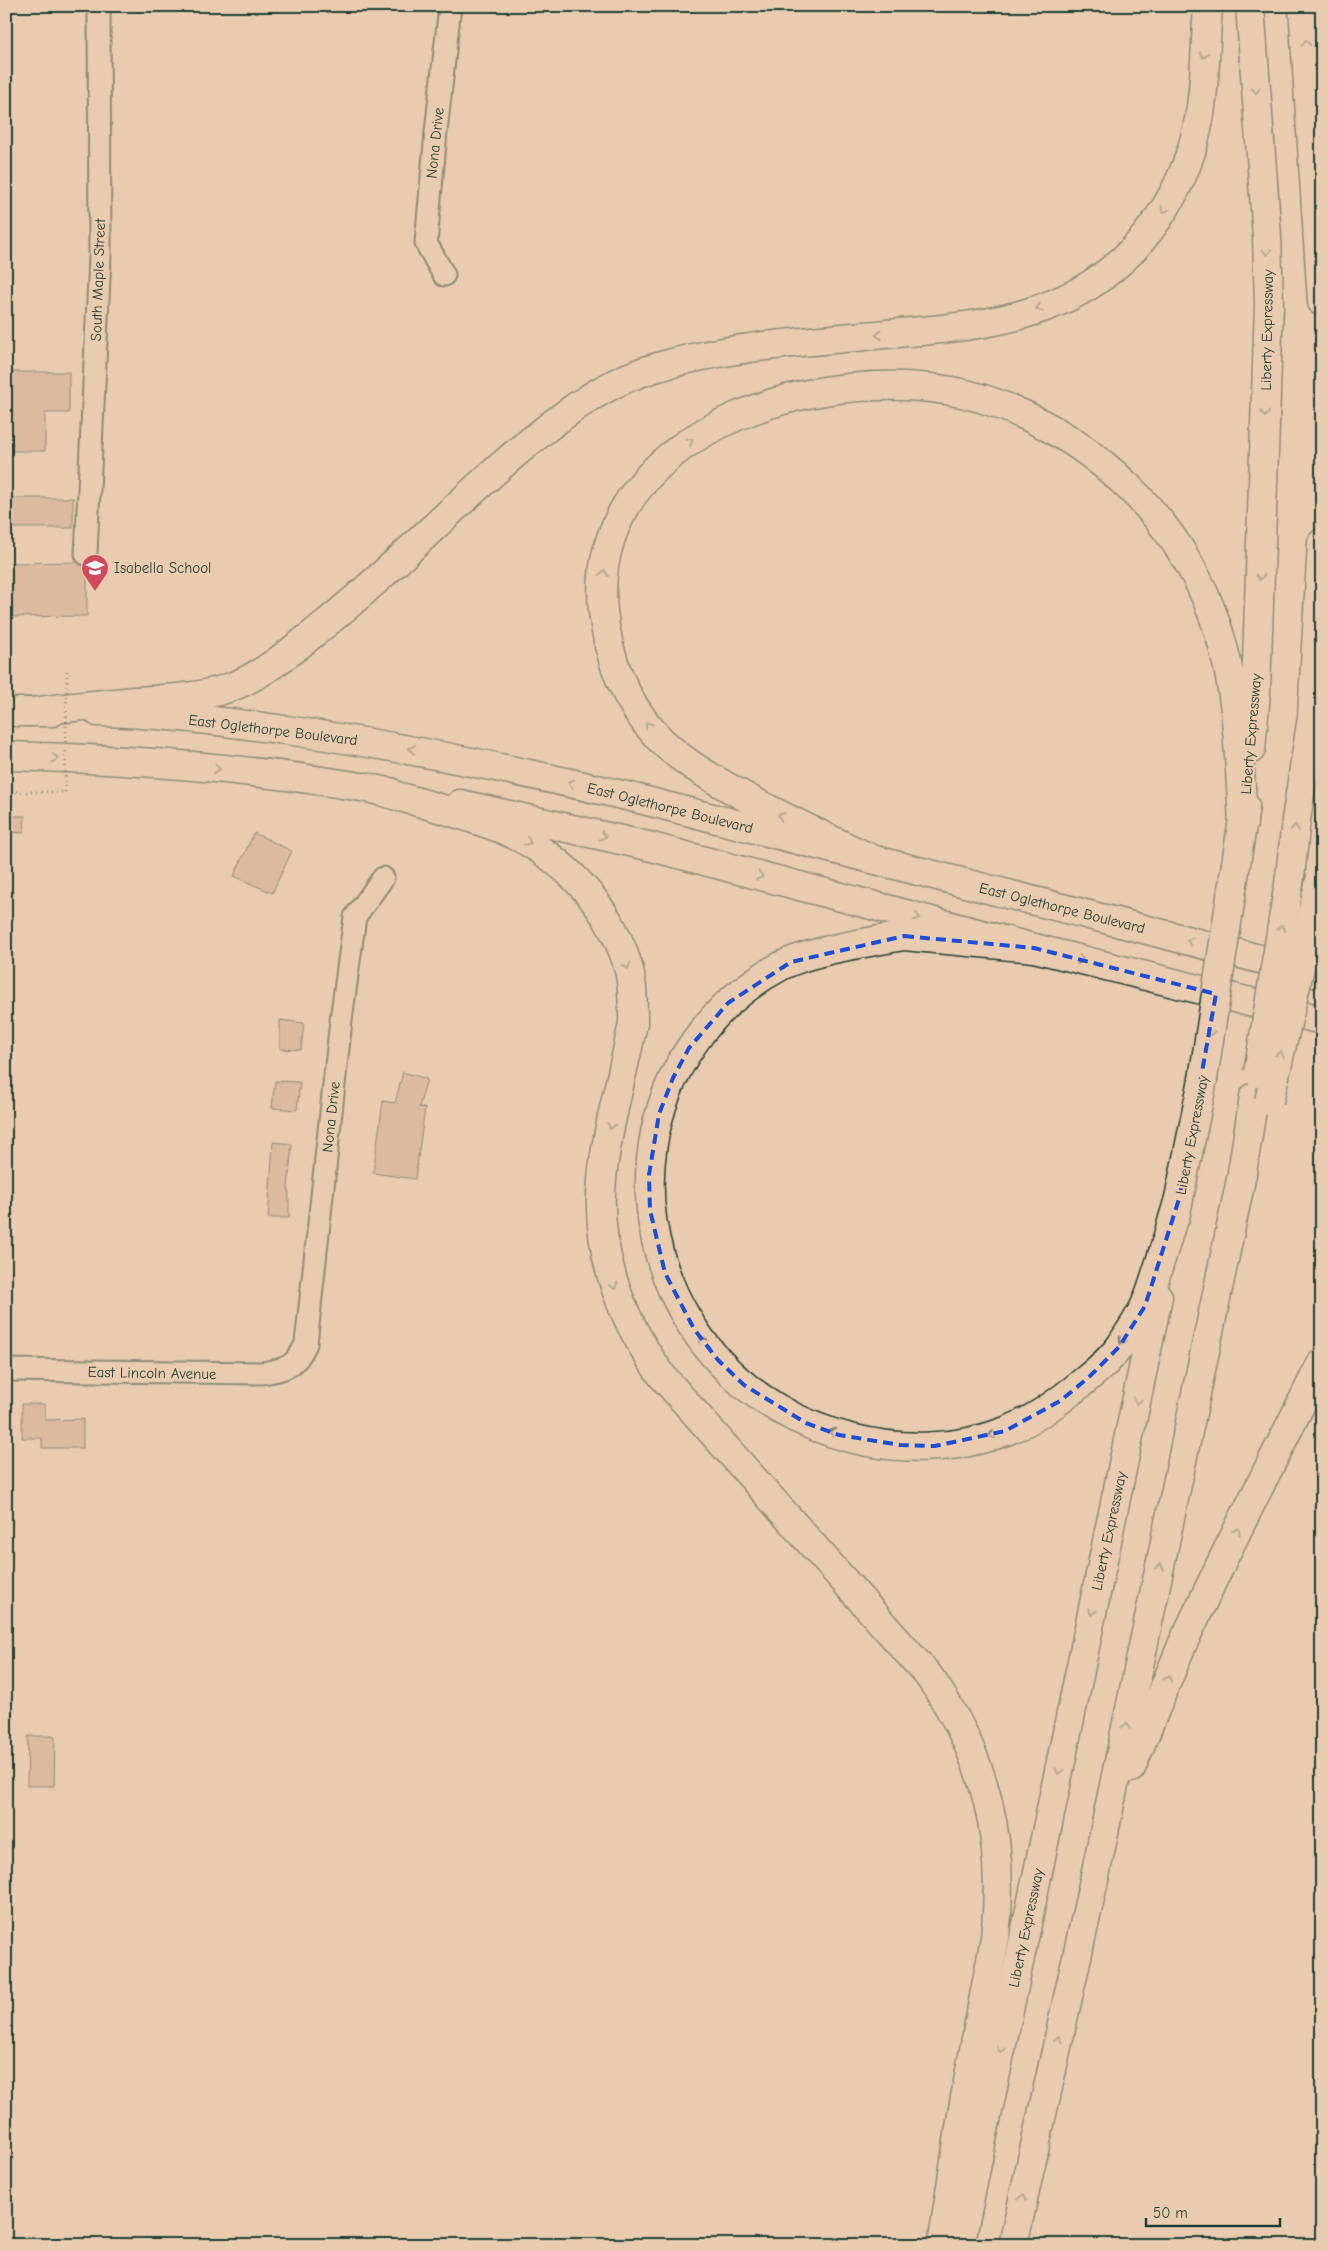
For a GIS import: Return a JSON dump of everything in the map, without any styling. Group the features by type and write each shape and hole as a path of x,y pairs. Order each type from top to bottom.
{"main road":[{"path":"18,712 186,696 232,687 252,677 289,653 346,609 493,472 568,410 638,374 692,357 968,326 1022,314 1076,294 1102,277 1130,254 1156,225 1178,184 1192,149 1200,118 1208,6"},
{"name":"Liberty Expressway","path":"960,2245 1179,1200 1203,1079 1243,824 1256,692 1269,304 1267,237 1250,6"},
{"path":"1303,6 1322,302"},
{"path":"872,860 768,810 677,756 654,733 623,685 610,650 603,602 605,567 617,522 626,504 645,480 667,458 692,439 726,421 759,408 793,398 851,388 889,386 928,387 959,392 1016,411 1066,437 1096,458 1125,483 1151,511 1174,541 1196,578 1214,616 1226,657 1238,733 1243,824"},
{"path":"1262,1099 1296,820 1312,717 1322,544"},
{"name":"East Oglethorpe Boulevard","path":"18,712 106,712 223,721 426,752 630,797 1322,975"},
{"path":"6,756 90,758 314,779 458,804 648,846 1034,948 1322,1020"},
{"path":"366,787 485,823 520,838 552,858 570,873 600,908 621,949 629,971 633,1000 633,1023 604,1158 602,1181 603,1234 614,1285 623,1310 634,1334 663,1377 928,1675 949,1705 970,1746 988,1799 994,1826 999,1882 998,1910 995,1938 963,2108 942,2245"},
{"path":"1013,2245 1096,1871 1241,1179 1321,874"},
{"path":"1034,948 904,936 837,949 790,962 755,982 706,1025 689,1048 672,1078 659,1114 652,1143 649,1175 650,1210 655,1241 665,1272 678,1302 694,1329 718,1360 744,1385 774,1406 806,1423 839,1435 874,1442 935,1446 970,1441 1005,1431 1060,1401 1088,1378 1119,1347 1145,1306 1179,1200"},
{"path":"1096,1871 1145,1731 1182,1645 1322,1362"}],"street":[{"name":"South Maple Street","path":"86,554 100,257 99,6"},
{"name":"Nona Drive","path":"444,275 426,243 450,6"},
{"name":"Nona Drive","path":"295,1362 306,1344 341,1020 355,917 383,878"},
{"name":"East Lincoln Avenue","path":"6,1370 262,1373 285,1370 295,1362"}],"path":[{"path":"6,792 65,792 67,668"}],"highlighted area":[{"path":"904,936 1034,948 1216,994 1179,1199 1145,1306 1119,1347 1088,1378 1060,1401 1005,1431 935,1446 900,1445 839,1435 806,1423 744,1385 718,1360 694,1329 665,1273 650,1210 649,1175 659,1114 673,1078 689,1048 728,1003 791,962"}],"building":[{"path":"6,372 69,372 69,413 45,413 45,451 6,451"},
{"path":"6,498 73,498 73,528 6,528"},
{"path":"77,562 87,566 87,616 6,617 6,563"},
{"path":"6,816 25,816 24,833 6,832"},
{"path":"254,833 292,851 272,893 234,876"},
{"path":"280,1020 304,1023 301,1050 280,1049"},
{"path":"403,1072 427,1079 419,1107 425,1108 415,1179 373,1173 383,1101 395,1103"},
{"path":"275,1081 300,1082 297,1110 272,1108"},
{"path":"273,1142 292,1144 288,1189 289,1218 268,1218"},
{"path":"22,1404 45,1404 45,1420 83,1419 83,1448 42,1448 42,1438 22,1438"},
{"path":"28,1736 55,1736 54,1786 27,1786"}],"place":[{"name":"Isabella School","path":"95,592"}]}
